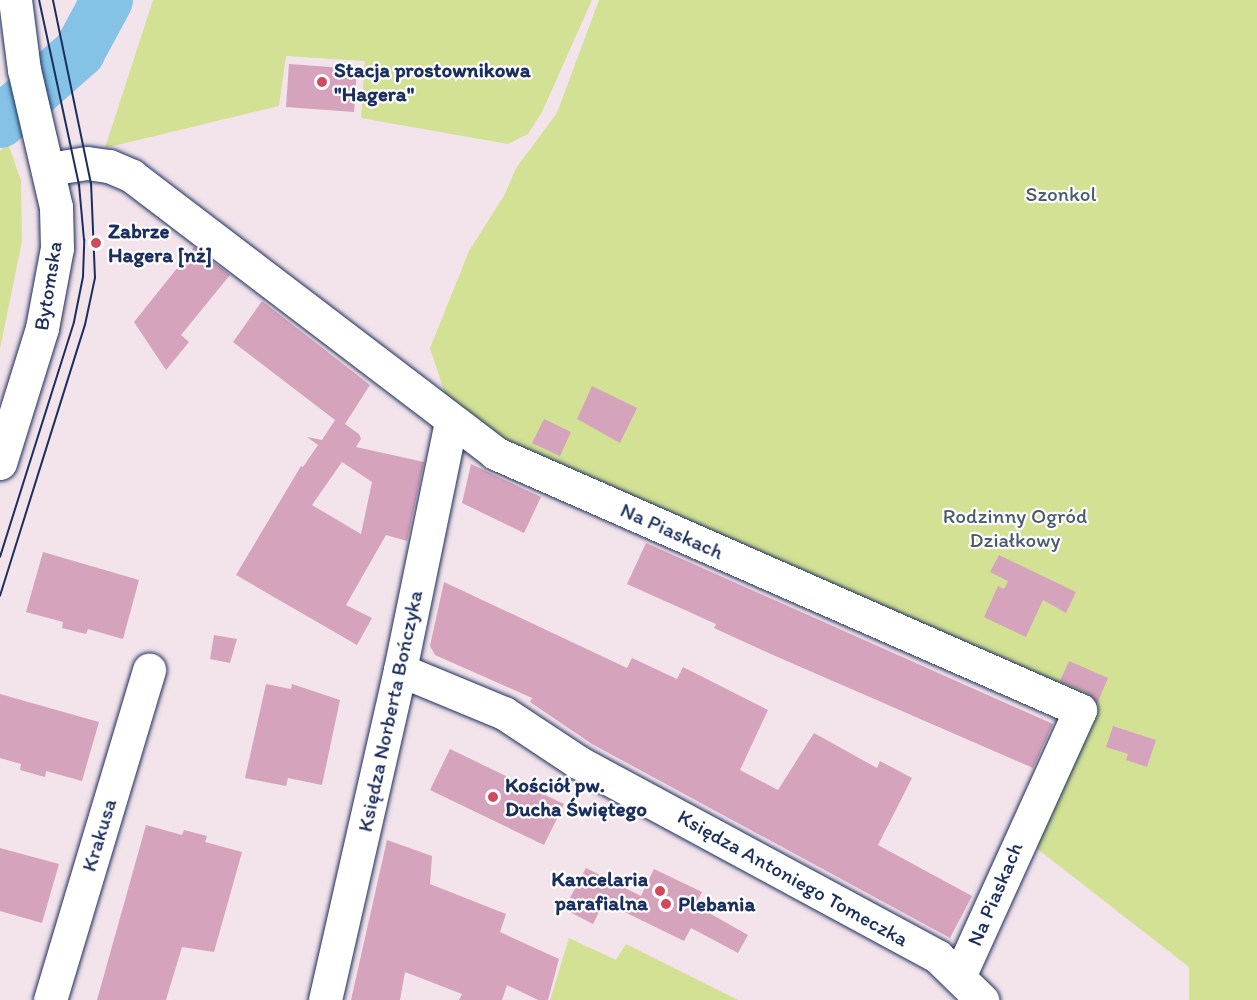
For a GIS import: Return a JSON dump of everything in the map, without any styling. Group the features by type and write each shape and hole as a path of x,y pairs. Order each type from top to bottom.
{"street":[{"name":"Bytomska","path":"15,0 15,55"},
{"name":"Bytomska","path":"0,9 46,158 57,248 51,294 0,463"},
{"name":"Na Piaskach","path":"46,158 109,166 132,176 451,422 495,453 1080,710 960,975"},
{"name":"Księdza Norberta Bończyka","path":"325,1000 400,670 451,422"},
{"name":"Krakusa","path":"50,1000 149,670"},
{"name":"Księdza Antoniego Tomeczka","path":"400,670 504,713 578,762 938,957 960,975 982,1000"}],"green space":[{"path":"153,0 592,0 542,112 528,134 508,144 361,118 365,61 286,56 279,106 105,148"},
{"path":"599,0 1257,0 1257,1000 1189,1000 1189,967 1013,830 1075,701 459,436 430,348 469,251 505,194 516,168 557,113"},
{"path":"8,143 21,181 22,241 0,349 0,151"},
{"path":"569,938 616,960 626,944 738,1000 550,1000"}],"building":[{"name":"Stacja prostownikowa \"Hagera\"","path":"289,64 357,69 354,112 286,107"},
{"path":"194,247 230,275 181,335 189,342 166,370 134,322"},
{"path":"262,301 370,385 345,424 359,434 361,439 356,447 424,462 407,541 386,535 346,605 372,618 357,645 236,575 301,466 303,467 318,445 307,437 322,440 335,420 233,342","holes":["342,462 372,482 361,534 312,505"]},
{"path":"592,386 637,408 620,443 577,419"},
{"path":"544,419 571,432 560,456 532,443"},
{"path":"471,464 541,497 524,533 462,503"},
{"path":"646,543 1053,724 1033,768 773,655 714,628 716,624 627,584"},
{"path":"43,552 139,580 123,639 88,629 86,634 62,628 63,622 26,612"},
{"path":"999,555 1076,592 1066,613 1043,600 1026,637 984,617 998,586 1004,589 1008,581 990,572"},
{"path":"444,582 627,668 632,658 677,679 683,667 768,710 740,770 778,790 814,733 877,768 880,761 912,778 878,845 972,896 950,938 592,744 530,702 532,698 435,655 430,646"},
{"path":"214,635 237,639 230,663 210,659"},
{"path":"1069,661 1108,678 1097,704 1088,693 1060,681"},
{"path":"266,684 291,689 292,684 340,700 322,785 288,778 286,786 245,778"},
{"path":"0,694 99,722 82,781 46,771 45,777 20,770 21,764 0,758"},
{"path":"1113,726 1156,740 1147,767 1126,760 1128,754 1106,747"},
{"name":"Kościół pw. Ducha Świętego","path":"450,749 564,804 544,845 430,790"},
{"path":"146,825 182,835 184,830 207,836 205,842 242,852 214,952 182,947 166,1000 97,1000"},
{"path":"387,840 432,856 430,884 506,914 500,932 559,959 548,1000 538,1000 507,985 502,1000 459,1000 462,994 405,972 400,1000 351,1000"},
{"path":"0,848 59,864 42,923 0,911"},
{"path":"586,868 641,896 654,869 702,892 695,905 748,935 738,953 691,928 684,941 604,902 593,924 564,909"}],"waterway":[{"path":"0,122 79,52 107,0"}],"tram line":[{"path":"0,557 74,322 83,277 84,240 79,185 39,0"},
{"path":"0,596 85,325 95,278 91,184 53,0"}],"place":[{"name":"Stacja prostownikowa \"Hagera\"","path":"322,82"},
{"name":"Zabrze Hagera [nż]","path":"96,243"},
{"name":"Kościół pw. Ducha Świętego","path":"493,797"},
{"name":"Kancelaria parafialna","path":"660,891"},
{"name":"Plebania","path":"666,904"}],"park label":[{"name":"Szonkol","path":"1061,194"},
{"name":"Rodzinny Ogród Działkowy","path":"1015,528"}]}
